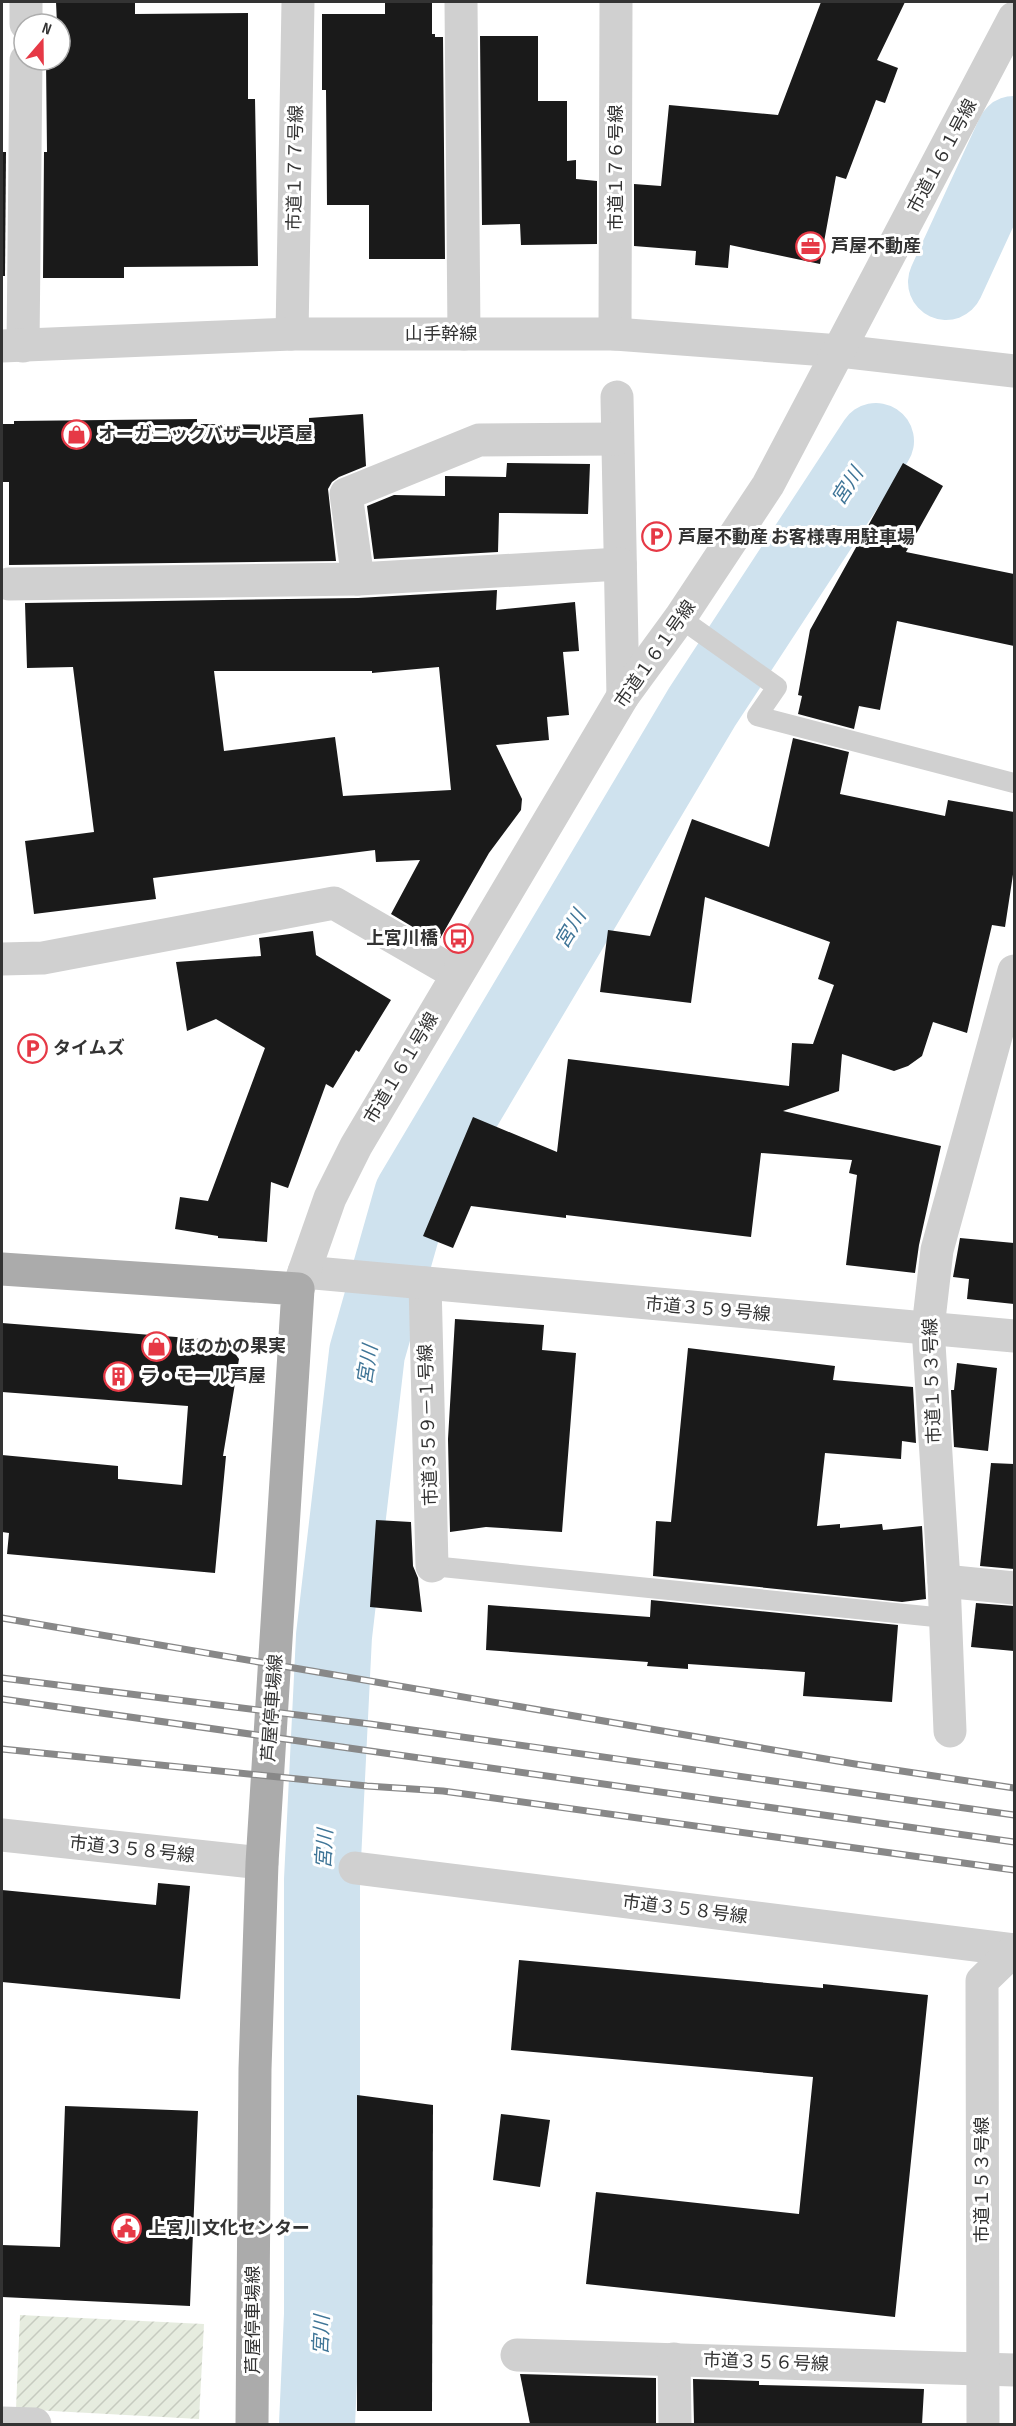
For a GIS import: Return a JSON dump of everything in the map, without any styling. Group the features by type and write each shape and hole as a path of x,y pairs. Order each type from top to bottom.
{"main road":[{"path":"2,1269 301,1281"},
{"name":"芦屋停車場線","path":"252,2424 255,2069 262,1863 301,1281"}],"street":[{"name":"市道１７７号線","path":"292,334 298,2"},
{"path":"461,2 464,334"},
{"name":"市道１７６号線","path":"615,334 616,2"},
{"name":"市道１６１号線","path":"301,1281 330,1198 356,1146 623,696 680,618 768,484 1014,18"},
{"path":"12,346 25,72"},
{"name":"山手幹線","path":"12,346 292,334 615,334 840,351 1014,371"},
{"path":"616,398 623,696"},
{"path":"358,579 346,494 479,440 617,439"},
{"path":"9,584 358,579 620,564"},
{"path":"2,959 43,958 334,903 457,974"},
{"name":"市道１５３号線","path":"950,1731 944,1581 928,1328 937,1250 1014,970"},
{"path":"301,1281 358,1277 413,1282"},
{"name":"市道３５９号線","path":"413,1282 1014,1336"},
{"name":"市道３５９－１号線","path":"413,1282 432,1566"},
{"path":"944,1581 1014,1588"},
{"name":"市道３５８号線","path":"2,1835 262,1863"},
{"name":"市道３５８号線","path":"355,1868 1014,1950"},
{"name":"市道１５３号線","path":"983,2424 982,1982 1014,1950"},
{"name":"市道３５６号線","path":"517,2355 1014,2370"},
{"path":"674,2359 675,2424"},
{"path":"2,2423 35,2424"}],"lane":[{"path":"680,618 777,687 757,716 1014,783"},
{"path":"432,1566 945,1618"}],"shaded area":[{"path":"20,2315 204,2324 199,2419 16,2409"}],"building":[{"path":"56,2 135,2 135,14 248,13 248,99 255,99 258,266 124,267 124,278 43,278 44,152 47,152 46,72 72,72 72,12 56,12"},
{"path":"385,2 432,2 432,34 435,34 435,37 443,37 445,259 369,259 369,205 327,205 326,90 322,90 322,14 385,14"},
{"path":"821,2 905,2 877,60 898,68 885,103 876,100 846,179 836,176 820,264 730,245 728,268 695,265 696,251 634,246 634,184 661,186 669,105 778,115"},
{"path":"480,36 538,36 538,101 567,101 567,161 576,160 576,179 597,181 597,244 521,245 520,224 482,225"},
{"path":"2,152 6,152 5,276 2,276"},
{"path":"363,414 366,466 339,477 328,489 336,561 9,565 9,482 2,482 2,424 14,424 14,421 197,419 197,424 309,425 309,418"},
{"path":"507,463 590,464 588,514 499,513 498,552 374,559 367,506 394,495 445,496 445,476 506,477"},
{"path":"903,463 943,486 906,552 1014,574 1014,646 897,621 880,710 859,706 854,729 798,714 802,696 798,695 810,630"},
{"path":"497,590 496,610 575,602 579,651 563,652 569,715 547,717 549,740 496,745 522,799 521,810 489,853 438,942 391,914 420,860 376,862 375,850 153,878 156,899 34,914 25,841 94,832 73,667 27,668 25,603 358,598","holes":["439,667 451,790 343,796 335,737 224,751 214,671 372,671 372,673"]},
{"path":"793,738 849,752 840,794 945,816 948,800 1014,812 1014,868 1005,927 992,925 967,1033 933,1022 922,1056 908,1066 894,1071 842,1054 839,1091 783,1111 941,1146 915,1273 846,1265 857,1175 849,1173 852,1160 761,1153 751,1237 471,1206 453,1248 423,1236 473,1117 557,1152 568,1059 789,1086 792,1043 813,1044 834,985 818,979 830,942 705,897 691,1003 600,992 608,930 650,936 692,819 769,847"},
{"path":"313,931 316,955 391,1000 359,1052 356,1050 333,1088 326,1084 288,1188 271,1182 267,1242 218,1238 218,1236 175,1229 180,1197 208,1201 265,1048 216,1019 187,1031 176,962 261,956 259,938"},
{"path":"960,1238 1014,1243 1014,1304 967,1299 969,1279 953,1277"},
{"path":"455,1319 544,1325 542,1350 576,1353 562,1532 486,1527 450,1532 448,1439"},
{"path":"2,1323 226,1341 239,1359 223,1456 226,1456 215,1573 7,1554 9,1533 2,1532 2,1455 118,1466 118,1479 182,1485 188,1406 2,1392"},
{"path":"688,1348 835,1366 833,1380 913,1387 916,1443 902,1441 901,1459 825,1453 817,1526 840,1524 840,1528 882,1524 883,1530 922,1526 926,1599 902,1602 653,1576 656,1521 671,1522"},
{"path":"957,1363 997,1368 988,1451 954,1447 951,1390 954,1390"},
{"path":"991,1463 1014,1464 1014,1569 980,1566"},
{"path":"376,1520 411,1522 413,1566 418,1578 422,1612 370,1607"},
{"path":"651,1600 898,1625 892,1702 803,1696 805,1672 688,1664 688,1669 647,1666 648,1662 486,1650 488,1605 650,1617"},
{"path":"976,1603 1014,1606 1014,1651 971,1647"},
{"path":"158,1883 190,1886 180,1999 2,1982 2,1890 156,1905"},
{"path":"519,1960 823,1988 823,1984 928,1995 895,2317 586,2284 596,2192 799,2214 813,2077 511,2050"},
{"path":"357,2095 433,2105 432,2411 357,2411"},
{"name":"上宮川文化センター","path":"65,2106 198,2111 190,2306 2,2297 2,2245 60,2247"},
{"path":"501,2114 550,2120 540,2187 493,2180"},
{"path":"520,2374 656,2378 656,2424 530,2424"},
{"path":"693,2379 759,2381 759,2385 924,2389 922,2424 694,2424"}],"waterway":[{"name":"宮川","path":"946,282 1014,134"},
{"name":"宮川","path":"317,2424 322,2314 322,1880 334,1636 367,1353 412,1195 702,707 876,441"}],"railway":[{"path":"2,1618 855,1764 1014,1788"},
{"path":"2,1678 370,1724 1014,1815"},
{"path":"2,1699 1014,1842"},
{"path":"2,1749 367,1786 443,1791 1014,1870"}],"place":[{"name":"芦屋不動産","path":"810,246"},
{"name":"オーガニックバザール芦屋","path":"77,434"},
{"name":"芦屋不動産 お客様専用駐車場","path":"657,537"},
{"name":"上宮川橋","path":"459,938"},
{"name":"タイムズ","path":"32,1048"},
{"name":"ほのかの果実","path":"157,1346"},
{"name":"ラ・モール芦屋","path":"119,1376"},
{"name":"上宮川文化センター","path":"127,2228"}]}
